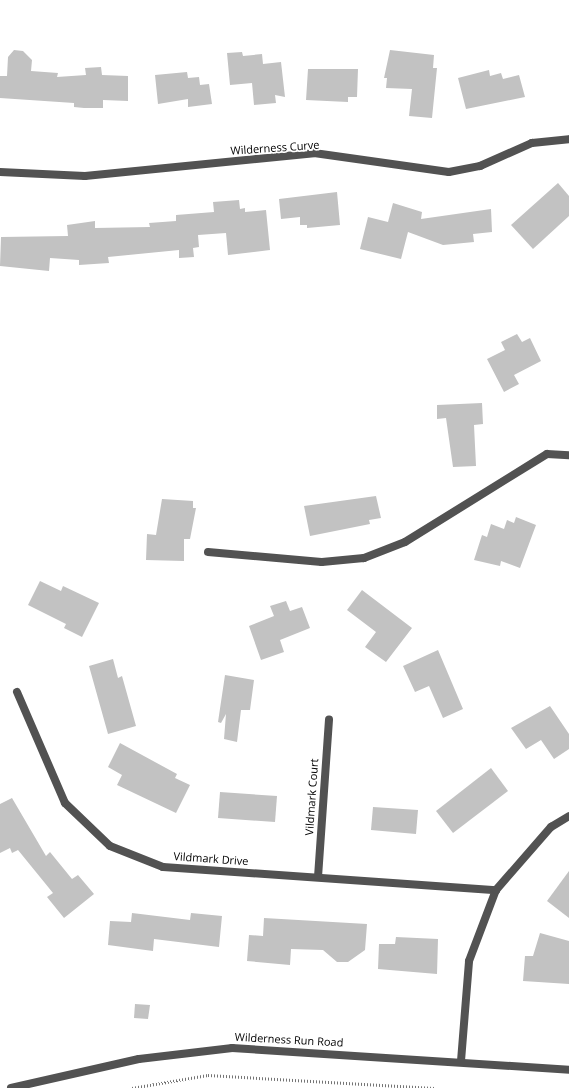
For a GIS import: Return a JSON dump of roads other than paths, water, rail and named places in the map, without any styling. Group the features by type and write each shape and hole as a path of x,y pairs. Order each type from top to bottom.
{"street":[{"name":"Wilderness Curve","path":"0,172 84,176 314,153 449,172 480,166 532,143 569,139"},
{"path":"208,552 322,562 364,558 405,542 547,454 569,455"},
{"name":"Vildmark Drive","path":"17,692 65,802 110,846 163,867 496,890"},
{"name":"Vildmark Court","path":"318,877 329,719"},
{"path":"462,1061 469,961 496,890 551,827 569,816"},
{"name":"Wilderness Run Road","path":"11,1088 139,1059 232,1048 462,1061 569,1070"}]}
